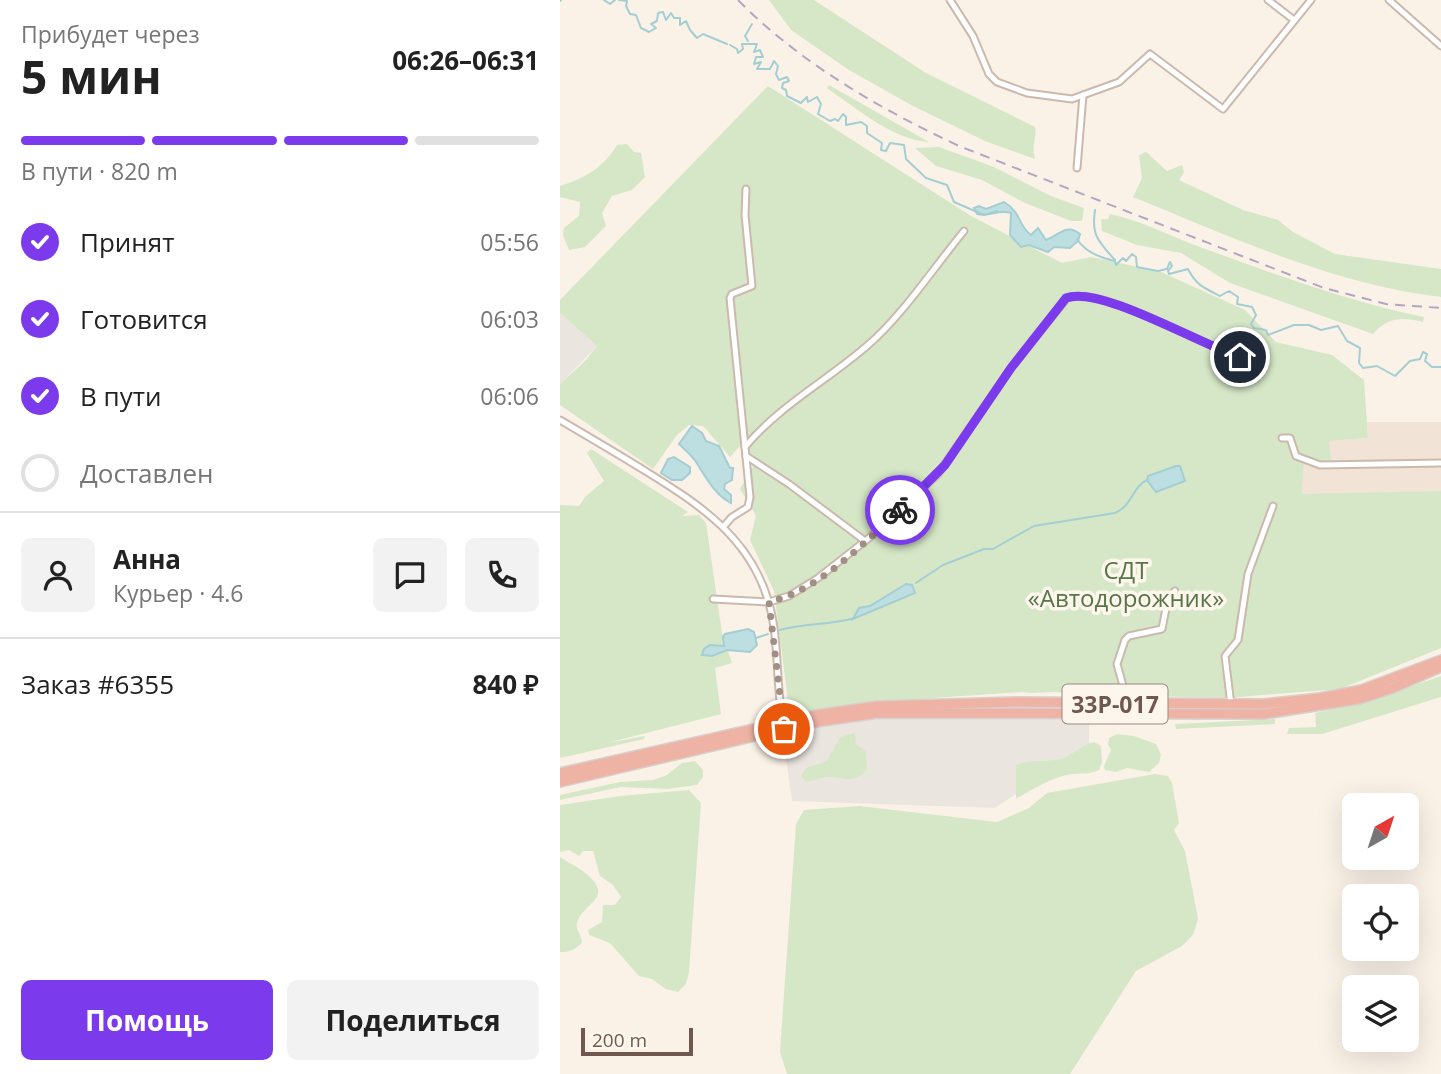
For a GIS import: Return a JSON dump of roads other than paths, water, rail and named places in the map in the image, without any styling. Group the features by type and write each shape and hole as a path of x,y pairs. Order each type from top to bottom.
{"highway":[{"name":"33Р-017","path":"560,772 892,704 1231,705 1320,698 1361,690 1441,660"},
{"name":"33Р-017","path":"560,782 783,726 826,720 908,711 1264,714 1359,699 1393,688 1441,667"}],"street":[{"path":"950,0 973,36 989,74 997,82 1027,93 1072,99 1119,82 1150,54 1223,109 1311,0"},
{"path":"1268,0 1294,20"},
{"path":"1389,0 1441,46"},
{"path":"1077,168 1083,95"},
{"path":"724,526 732,517 748,508 750,497 730,298 732,294 752,286 746,189"},
{"path":"745,447 772,420 887,327 964,231"},
{"path":"713,599 769,602 789,596 865,541 938,474 1011,368 1064,300 1073,295 1086,295 1116,304 1240,357"},
{"path":"560,420 692,500 724,526 751,562 769,602 783,726"},
{"path":"1282,438 1290,438 1296,456 1320,465 1441,463"},
{"path":"746,456 789,484 865,541"},
{"path":"1231,705 1225,656 1238,640 1248,574 1273,506"},
{"path":"1128,704 1117,664 1125,640 1129,636 1160,631 1168,598 1175,591"}],"water":[{"path":"1004,202 1010,206 1031,235 1038,228 1046,240 1071,230 1080,234 1078,241 1070,248 1054,247 1048,252 1029,245 1021,247 1010,235 1011,213 982,215 977,214 974,208 979,206 986,209"},
{"path":"692,426 702,433 706,441 719,446 730,468 733,468 732,480 725,484 724,489 731,495 731,503 716,491 694,459 679,444"},
{"path":"674,457 690,467 690,473 682,480 672,480 661,473 668,459"},
{"path":"1180,466 1185,481 1156,492 1147,480 1148,476"},
{"path":"906,584 912,585 915,593 853,619 859,608 870,606"},
{"path":"748,629 754,632 757,645 750,652 727,650 712,656 702,655 704,649 710,645 724,646 725,634"}],"waterway":[{"path":"604,0 610,4 615,0"},
{"path":"619,0 627,1 630,14 636,15 641,28 649,32 656,28 651,24 657,21 658,13 663,12 666,20 671,13 674,18 680,18 680,25 686,21 697,38 703,34 727,44"},
{"path":"748,41 745,36 752,24"},
{"path":"730,45 737,49 738,53 743,49 742,44 757,44 754,52 760,50 763,57 756,57 754,64 761,62 757,69 770,69 774,61 778,66 776,74 779,80 787,77 789,81 783,83 782,88 786,90 787,96 801,103 807,97 808,102 817,97 821,104 818,114 830,121 838,121 843,114 846,117 846,125 861,122 867,126 867,133 882,143 881,150 886,151 890,143 904,145 906,159 926,178 947,185 954,202 984,215 997,211"},
{"path":"1095,210 1095,232 1115,260"},
{"path":"1077,239 1089,251 1115,261 1116,265 1123,258 1126,261 1132,254 1136,257 1137,267 1158,271 1167,269 1170,262 1172,266 1169,274 1188,269 1194,279 1205,288 1220,296 1229,291 1238,297 1237,304 1252,307 1256,315 1251,324 1254,328 1266,330 1268,335 1294,325 1309,325 1321,330 1338,326 1347,341 1360,348 1359,363 1363,368 1377,366 1395,376 1410,361 1420,359 1423,352 1427,354 1425,361 1432,367 1441,367"},
{"path":"916,583 943,565 984,549 993,549 1034,526 1115,513 1121,510 1138,487 1147,480"},
{"path":"780,630 855,618"},
{"path":"756,638 768,634"}],"railway":[{"path":"738,0 788,44 842,83 959,146 1324,288 1386,304 1441,308"}],"park label":[{"name":"СДТ «Автодорожник»","path":"1126,583"}]}
